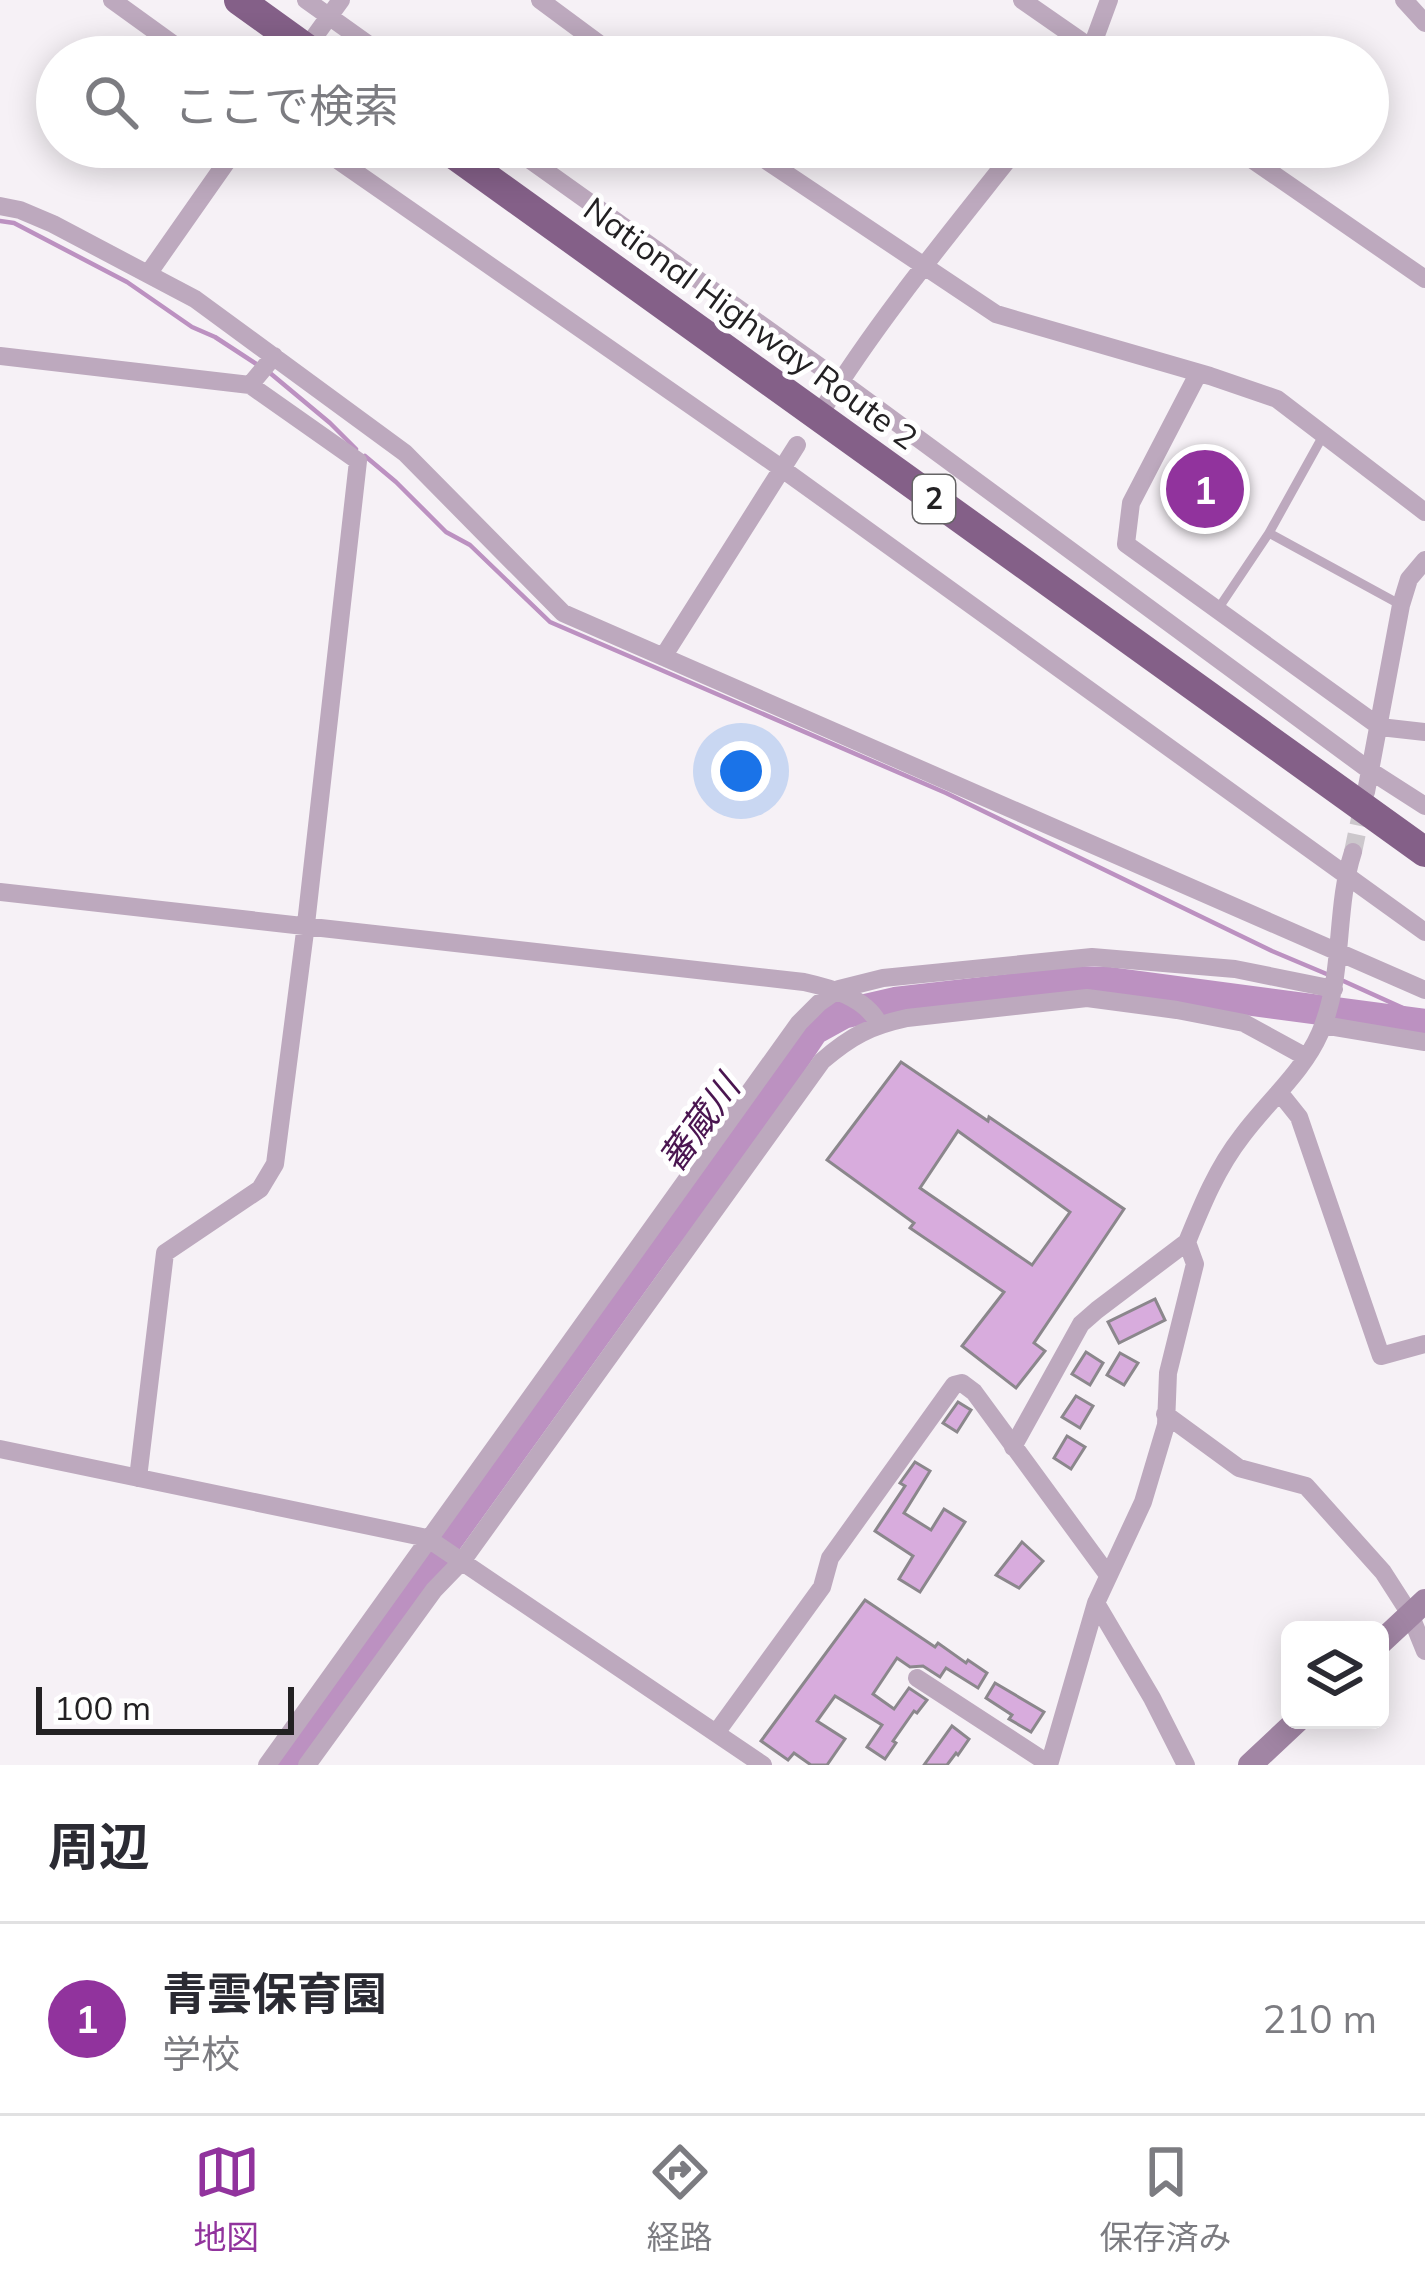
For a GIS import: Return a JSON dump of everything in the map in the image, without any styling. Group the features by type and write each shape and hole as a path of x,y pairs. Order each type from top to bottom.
{"highway":[{"path":"239,0 296,36"},
{"name":"National Highway Route 2","path":"473,168 1425,852"}],"main road":[{"path":"1389,1634 1418,1607"},
{"path":"1250,1765 1288,1729"}],"street":[{"path":"112,0 162,36"},
{"path":"306,0 335,8 364,36"},
{"path":"540,0 589,36"},
{"path":"1022,0 1071,36"},
{"path":"1100,36 1109,0"},
{"path":"1404,0 1425,23"},
{"path":"321,36 335,8"},
{"path":"148,274 222,168"},
{"path":"349,168 781,467 1425,932"},
{"path":"541,168 1425,806"},
{"path":"778,168 996,314 1277,399 1425,512"},
{"path":"823,409 1002,168"},
{"path":"1264,168 1425,279"},
{"path":"0,206 53,224 195,298 404,453 563,613 1425,990"},
{"path":"0,356 250,386 358,461 275,1165 260,1189 164,1253 138,1478"},
{"path":"250,386 274,356"},
{"path":"1198,374 1131,503 1126,544 1380,727 1425,732"},
{"path":"663,657 797,446"},
{"path":"1366,792 1401,605 1409,579 1425,560"},
{"path":"1012,1447 1081,1324 1187,1242 1223,1163 1306,1057 1324,1023 1334,988 1346,875 1353,852"},
{"path":"0,892 804,982 840,990 878,1020"},
{"path":"266,1765 799,1023 819,1003 840,990 883,978 1092,957 1235,969 1334,988"},
{"path":"307,1765 715,1204 823,1060 847,1039 878,1020 1087,998 1244,1023 1306,1057"},
{"path":"1324,1023 1425,1042"},
{"path":"1279,1092 1299,1117 1381,1356 1425,1344"},
{"path":"687,1184 715,1204"},
{"path":"917,1678 1049,1764 1096,1603 1143,1502 1166,1425 1168,1373 1195,1264 1187,1242"},
{"path":"716,1733 822,1587 830,1558 954,1385 968,1385 1108,1575"},
{"path":"1166,1414 1239,1468 1306,1486 1418,1607 1425,1651"},
{"path":"0,1449 428,1539 764,1765"},
{"path":"1096,1603 1186,1765"}],"lane":[{"path":"1217,611 1269,532 1324,434"},
{"path":"1269,532 1401,605"}],"building":[{"path":"901,1062 1124,1209 1034,1343 1045,1351 1016,1388 962,1346 1004,1292 910,1228 914,1223 827,1160","holes":["958,1131 1070,1212 1032,1265 920,1188"]},
{"path":"1155,1299 1165,1320 1119,1343 1108,1322"},
{"path":"1086,1352 1103,1363 1090,1385 1072,1374"},
{"path":"1120,1353 1138,1363 1124,1385 1107,1375"},
{"path":"1076,1396 1093,1406 1080,1428 1062,1417"},
{"path":"958,1402 971,1410 957,1432 943,1423"},
{"path":"1067,1436 1085,1447 1071,1469 1054,1458"},
{"path":"915,1462 930,1471 904,1513 931,1530 944,1509 965,1522 920,1592 899,1579 913,1556 875,1531"},
{"path":"1022,1542 1043,1561 1019,1588 996,1575"},
{"path":"865,1600 935,1647 938,1643 987,1673 978,1688 946,1668 940,1677 897,1658 873,1694 894,1709 909,1688 927,1700 914,1711 885,1759 867,1747 882,1725 835,1696 817,1721 845,1739 827,1765 811,1765 794,1753 788,1760 761,1741"},
{"path":"995,1683 1044,1712 1031,1732 986,1698"},
{"path":"952,1726 969,1739 958,1755 947,1765 924,1765"}],"waterway":[{"path":"0,221 14,223 127,282 261,367"},
{"path":"270,373 356,449"},
{"path":"365,456 446,532 470,545 550,622 946,793 1329,975"},
{"path":"1339,979 1425,1018"},
{"name":"蕃蔵川","path":"286,1765 746,1132 814,1030 843,1014 895,1002 1076,981 1425,1024"}],"tunnel":[{"path":"1353,852 1363,804"}],"place":[{"name":"青雲保育園","path":"1205,489"}]}
